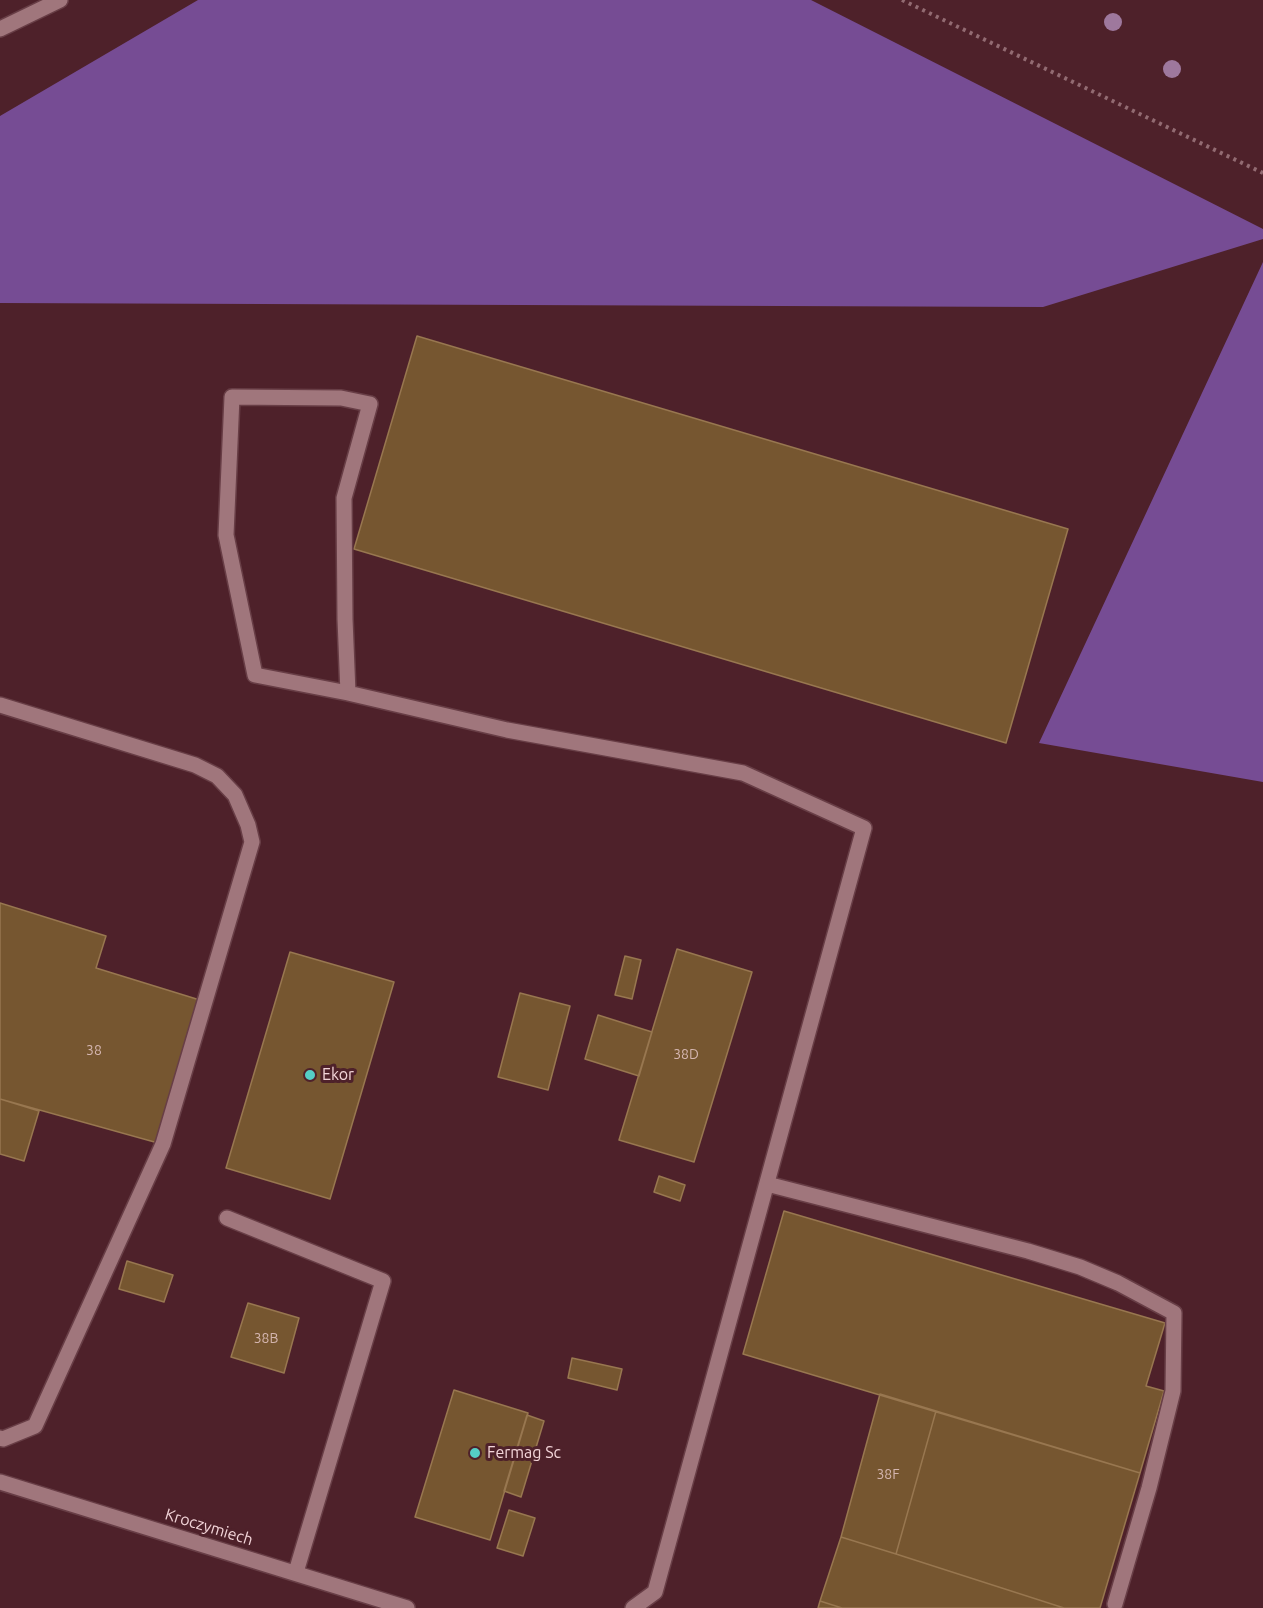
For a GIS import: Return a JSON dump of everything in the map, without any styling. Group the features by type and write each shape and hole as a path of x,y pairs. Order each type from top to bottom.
{"street":[{"path":"0,29 60,0"},
{"path":"348,693 344,498 370,404 341,398 232,397 226,535 255,675 348,693 507,730 743,773 864,828 655,1592 633,1608"},
{"path":"0,705 195,765 217,776 235,795 248,825 252,842 163,1144 35,1426 3,1439 0,1438"},
{"path":"767,1184 1017,1248 1080,1267 1118,1283 1174,1312 1173,1391 1149,1488 1115,1604"},
{"path":"227,1218 383,1281 296,1572"},
{"name":"Kroczymiech","path":"0,1482 407,1608"}],"path":[{"path":"902,0 1263,173"}],"shaded area":[{"path":"198,0 811,0 1263,229 1263,239 1043,307 0,303 0,116"},
{"path":"1263,262 1263,782 1039,743"}],"building":[{"path":"417,336 1068,529 1006,743 354,549"},
{"path":"0,903 106,936 96,968 203,1001 158,1143 0,1099"},
{"path":"677,949 752,972 694,1162 619,1140"},
{"name":"Ekor","path":"290,952 394,982 330,1199 226,1168"},
{"path":"625,956 641,960 632,999 615,995"},
{"path":"520,993 570,1006 548,1090 498,1077"},
{"path":"598,1015 652,1032 639,1076 585,1059"},
{"path":"0,1099 39,1111 24,1161 0,1154"},
{"path":"659,1176 685,1185 680,1201 654,1192"},
{"path":"784,1211 1165,1323 1146,1386 1164,1391 1140,1473 743,1354"},
{"path":"127,1261 173,1275 164,1302 119,1289"},
{"path":"248,1303 299,1318 284,1373 231,1357"},
{"path":"572,1358 622,1369 617,1390 568,1378"},
{"name":"Fermag Sc","path":"454,1390 528,1413 490,1540 415,1517"},
{"path":"880,1394 936,1411 896,1554 841,1537"},
{"path":"936,1411 1140,1473 1100,1608 1064,1608 896,1554"},
{"path":"527,1415 544,1421 521,1497 504,1491"},
{"path":"509,1510 535,1518 523,1556 497,1548"},
{"path":"841,1537 1064,1608 842,1608 820,1601"},
{"path":"820,1601 842,1608 818,1608"}],"place":[{"name":"Ekor","path":"310,1075"},
{"name":"Fermag Sc","path":"475,1453"}]}
